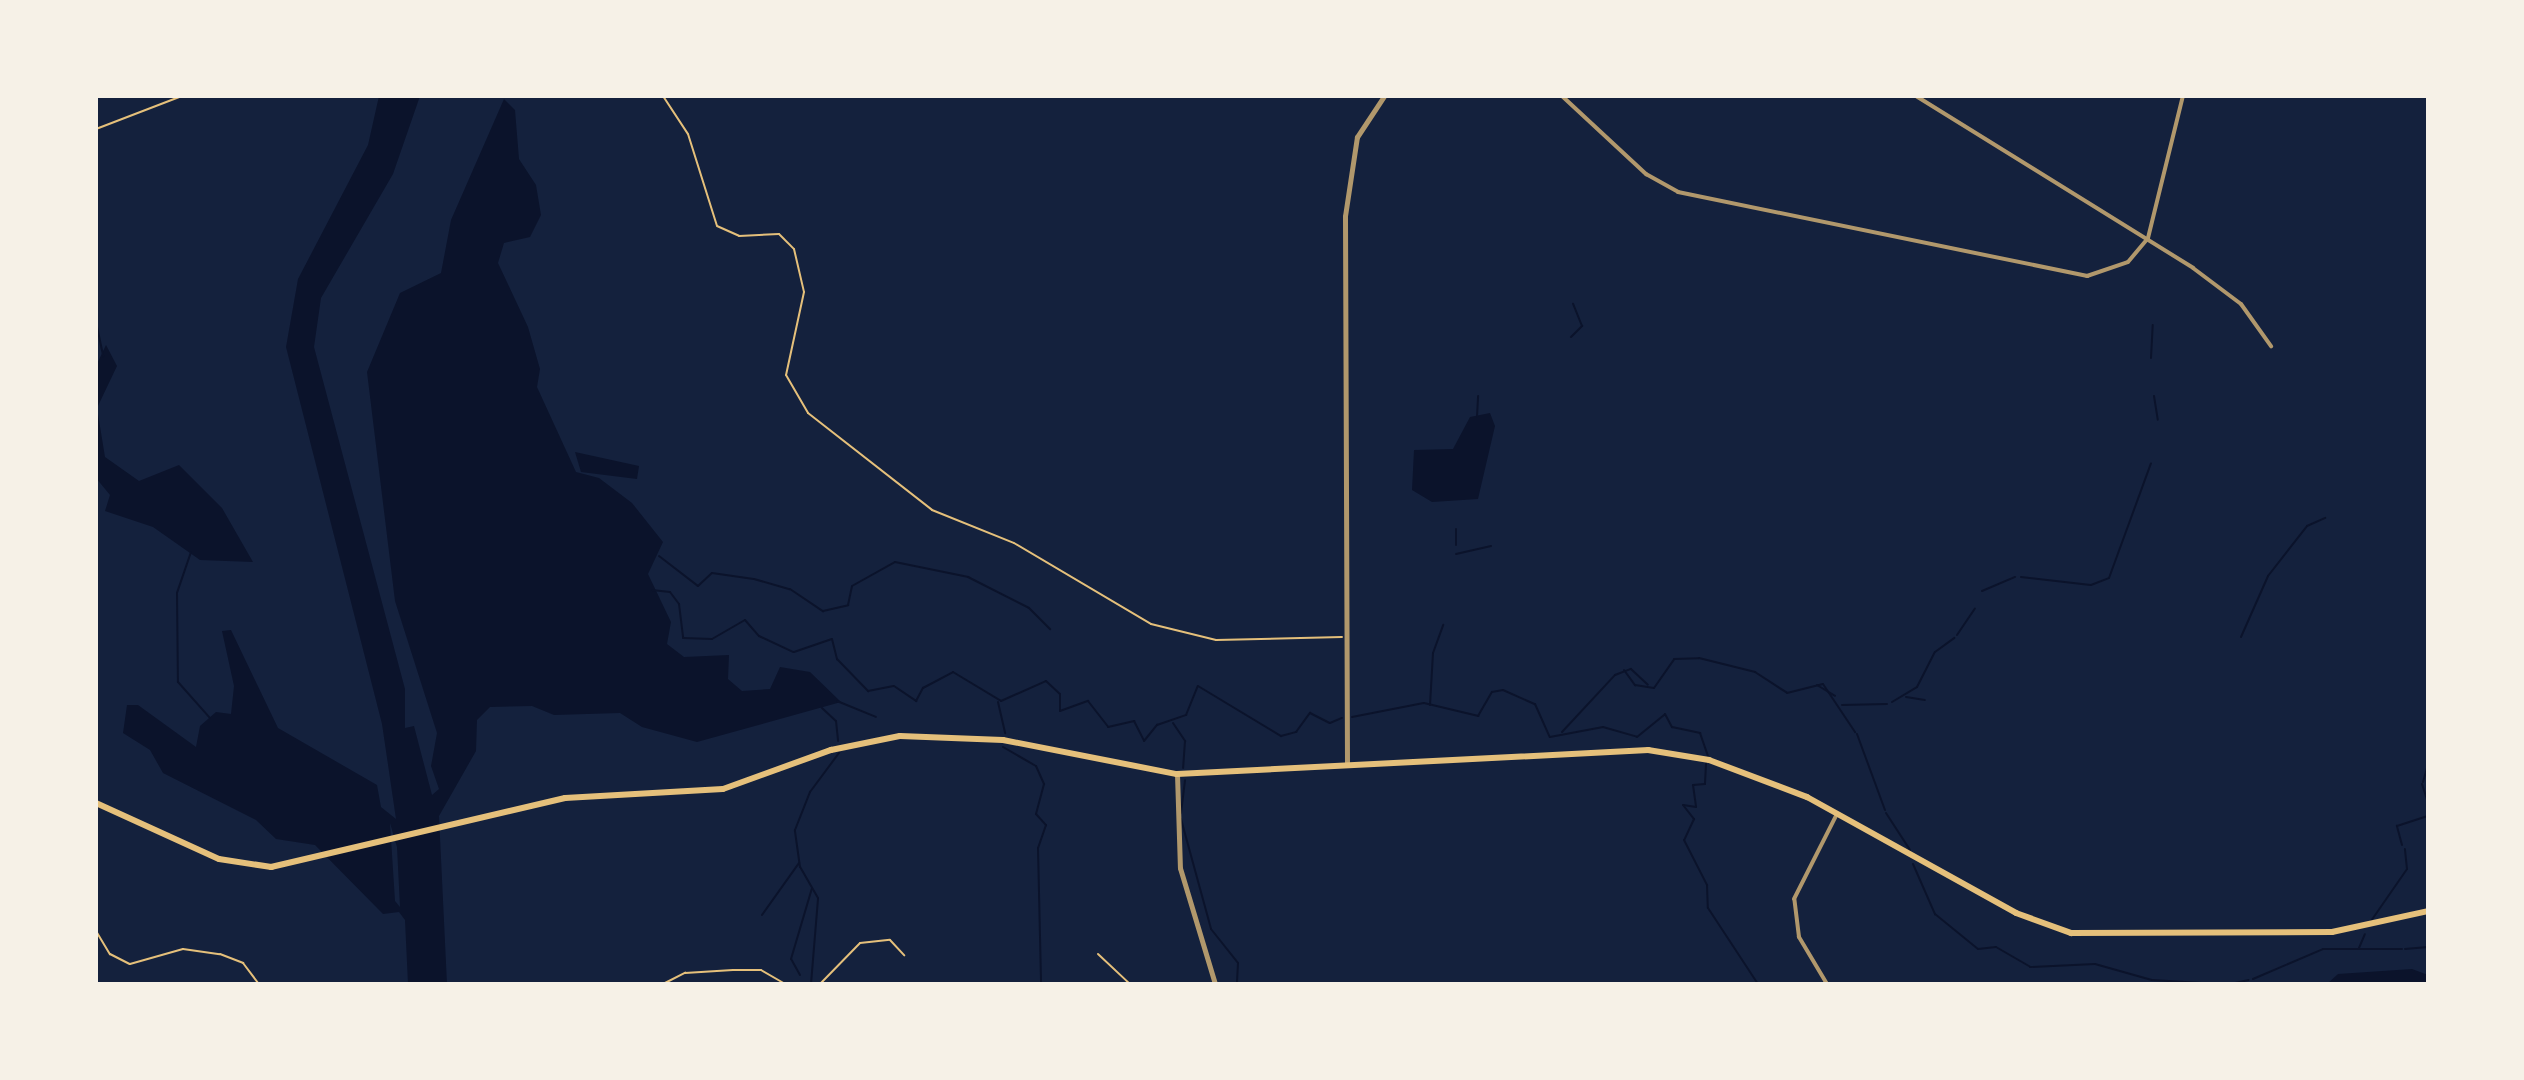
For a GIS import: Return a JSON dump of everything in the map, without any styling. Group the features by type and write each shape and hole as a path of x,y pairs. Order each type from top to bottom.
{"main road":[{"path":"96,803 208,856 271,867 582,795 723,789 831,750 916,734 1025,743 1177,774 1665,751 1734,768 1838,814 1918,863 2071,933 2332,932 2428,911"}],"street":[{"path":"1347,764 1346,200 1360,128 1384,96"},
{"path":"1562,96 1646,174 1703,200 2075,275 2119,268 2148,238 2183,96"},
{"path":"1916,96 2148,238 2241,304 2271,346"},
{"path":"1177,774 1180,868 1215,984"},
{"path":"1827,984 1799,937 1794,899 1838,814"}],"path":[{"path":"96,129 182,96"},
{"path":"663,96 688,134 717,226 739,236 779,234 794,249 804,292 786,375 808,413 932,510 1014,543 1151,624 1216,640 1347,636"},
{"path":"96,931 110,954 130,964 183,949 220,954 243,963 259,984"},
{"path":"820,984 860,943 890,940 904,955"},
{"path":"1098,954 1130,984"},
{"path":"663,984 685,973 733,970 761,970 785,984"}],"water":[{"path":"379,96 420,96 393,174 321,298 314,347 405,689 405,728 414,726 432,795 439,789 431,766 437,733 395,601 367,372 400,293 441,273 451,220 504,99 515,110 519,159 536,185 541,215 530,237 504,243 498,263 528,327 540,369 537,387 576,472 599,478 632,503 663,542 648,574 671,622 667,644 684,657 729,655 728,679 742,691 770,689 780,667 810,672 841,702 697,742 642,727 620,713 554,715 532,706 490,707 477,720 476,751 439,816 447,984 408,984 405,920 399,912 383,914 315,845 276,839 256,820 163,773 150,750 123,733 127,705 138,705 196,747 200,726 216,712 231,714 234,686 222,631 231,630 278,728 377,785 381,807 396,819 382,724 286,347 298,279 368,145","holes":["390,823 397,847 400,907 395,901"]},
{"path":"106,345 117,366 97,408 105,457 139,481 179,465 222,508 253,562 200,560 153,527 105,511 110,495 96,478 96,366"},
{"path":"1490,413 1495,426 1478,499 1432,502 1412,490 1414,450 1453,449 1470,417"},
{"path":"575,452 639,466 637,479 581,472"},
{"path":"2412,969 2428,975 2428,984 2327,984 2338,974"}],"waterway":[{"path":"1571,337 1582,326 1573,304"},
{"path":"96,322 103,356"},
{"path":"2151,358 2153,325"},
{"path":"1477,417 1478,396"},
{"path":"2154,396 2158,420"},
{"path":"2021,577 2091,585 2109,578 2151,463"},
{"path":"2241,637 2268,576 2307,526 2325,518"},
{"path":"1456,529 1456,545"},
{"path":"1456,554 1491,546"},
{"path":"191,552 177,593 178,682 210,718"},
{"path":"659,556 698,586 712,573 754,579 790,589 823,611 848,605 852,586 895,562 968,577 1029,608 1050,629"},
{"path":"1982,591 2015,577"},
{"path":"652,590 670,592 679,604 683,638 712,639 745,620 759,636 794,652 832,639 837,659 868,691 894,686 916,701 923,688 953,672 1001,701 1046,681 1060,694 1060,711 1088,701 1108,727 1134,721 1144,741 1157,725 1186,715 1198,686 1281,736 1296,732 1310,713 1330,723 1342,718"},
{"path":"1957,635 1975,608"},
{"path":"1430,705 1433,653 1443,625"},
{"path":"1892,702 1917,687 1935,652 1954,638"},
{"path":"1624,670 1635,685 1654,688 1674,659 1699,658 1755,672 1787,693 1823,684 1855,732"},
{"path":"1562,732 1615,675 1631,669 1648,685"},
{"path":"1817,685 1835,696"},
{"path":"1352,717 1424,703 1478,716 1492,692 1503,690 1535,704 1550,737 1603,727 1637,737 1665,714 1672,727 1700,733 1708,756"},
{"path":"1906,697 1925,700"},
{"path":"837,701 876,717"},
{"path":"998,702 1005,733"},
{"path":"1842,705 1887,704"},
{"path":"822,708 836,721 838,741"},
{"path":"1173,723 1185,741 1183,768"},
{"path":"1857,734 1885,810"},
{"path":"1003,747 1036,766 1044,784 1036,814 1046,825 1038,848 1041,984"},
{"path":"811,984 818,898 800,867 795,830 810,792 839,753"},
{"path":"1706,764 1705,784 1693,785 1696,807 1683,805 1694,819 1684,840 1707,885 1708,908 1758,984"},
{"path":"2423,782 2428,765"},
{"path":"1181,813 1185,780"},
{"path":"2422,784 2428,802"},
{"path":"1886,813 1910,850"},
{"path":"2402,845 2397,826 2428,816"},
{"path":"1181,819 1211,929 1238,963 1237,984"},
{"path":"2371,921 2407,869 2405,849"},
{"path":"762,915 799,863"},
{"path":"1913,864 1935,914 1978,949 1996,947 2030,967 2095,964 2152,980 2218,984"},
{"path":"800,975 791,959 812,888"},
{"path":"2359,948 2365,934"},
{"path":"2405,949 2428,947"},
{"path":"2253,979 2323,949 2402,949"},
{"path":"2231,984 2249,980"}]}
